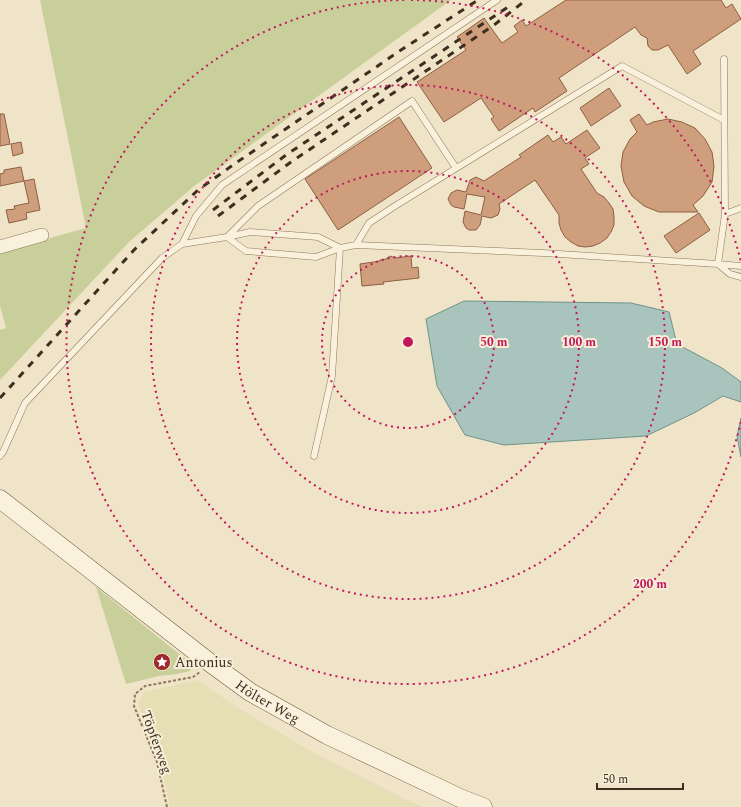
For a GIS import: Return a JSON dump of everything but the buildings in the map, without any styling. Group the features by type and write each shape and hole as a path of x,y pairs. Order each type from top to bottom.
{"main road":[{"name":"Hölter Weg","path":"0,499 147,612 208,662 250,692 326,735 416,778 483,807"}],"street":[{"path":"0,247 42,236"}],"lane":[{"path":"182,244 196,216 222,185 497,0"},
{"path":"718,264 725,214 724,59"},
{"path":"356,245 369,223 622,66 724,120"},
{"path":"227,237 258,206 412,101 456,168"},
{"path":"725,214 741,208"},
{"path":"0,456 25,403 162,258 182,244 250,232 318,237 340,248"},
{"path":"227,237 246,251 316,257 340,248 356,245 543,253 741,266"},
{"path":"314,456 332,376 340,248"},
{"path":"718,264 730,274 741,277"}],"path":[{"name":"Töpferweg","path":"167,807 157,762 134,706 135,694 144,686 193,677 201,671 208,662"}],"shaded area":[{"path":"198,680 238,708 316,754 407,800 424,807 170,807 160,762 138,703 144,692"}],"green space":[{"path":"40,0 451,0 193,187 129,242 0,380 0,330 6,328 0,306 0,252 86,228"},
{"path":"96,587 193,665 190,671 159,676 126,684"}],"water":[{"path":"464,301 631,303 669,312 677,344 722,368 741,382 741,402 723,396 694,413 646,436 504,445 465,435 437,386 426,319"},
{"path":"741,418 741,457 737,436"}],"railway":[{"path":"0,398 134,250 198,190 401,50 478,0"},
{"path":"218,216 291,162 494,25 526,0"},
{"path":"213,210 286,155 508,7"}],"place":[{"name":"Antonius","path":"162,662"}]}
